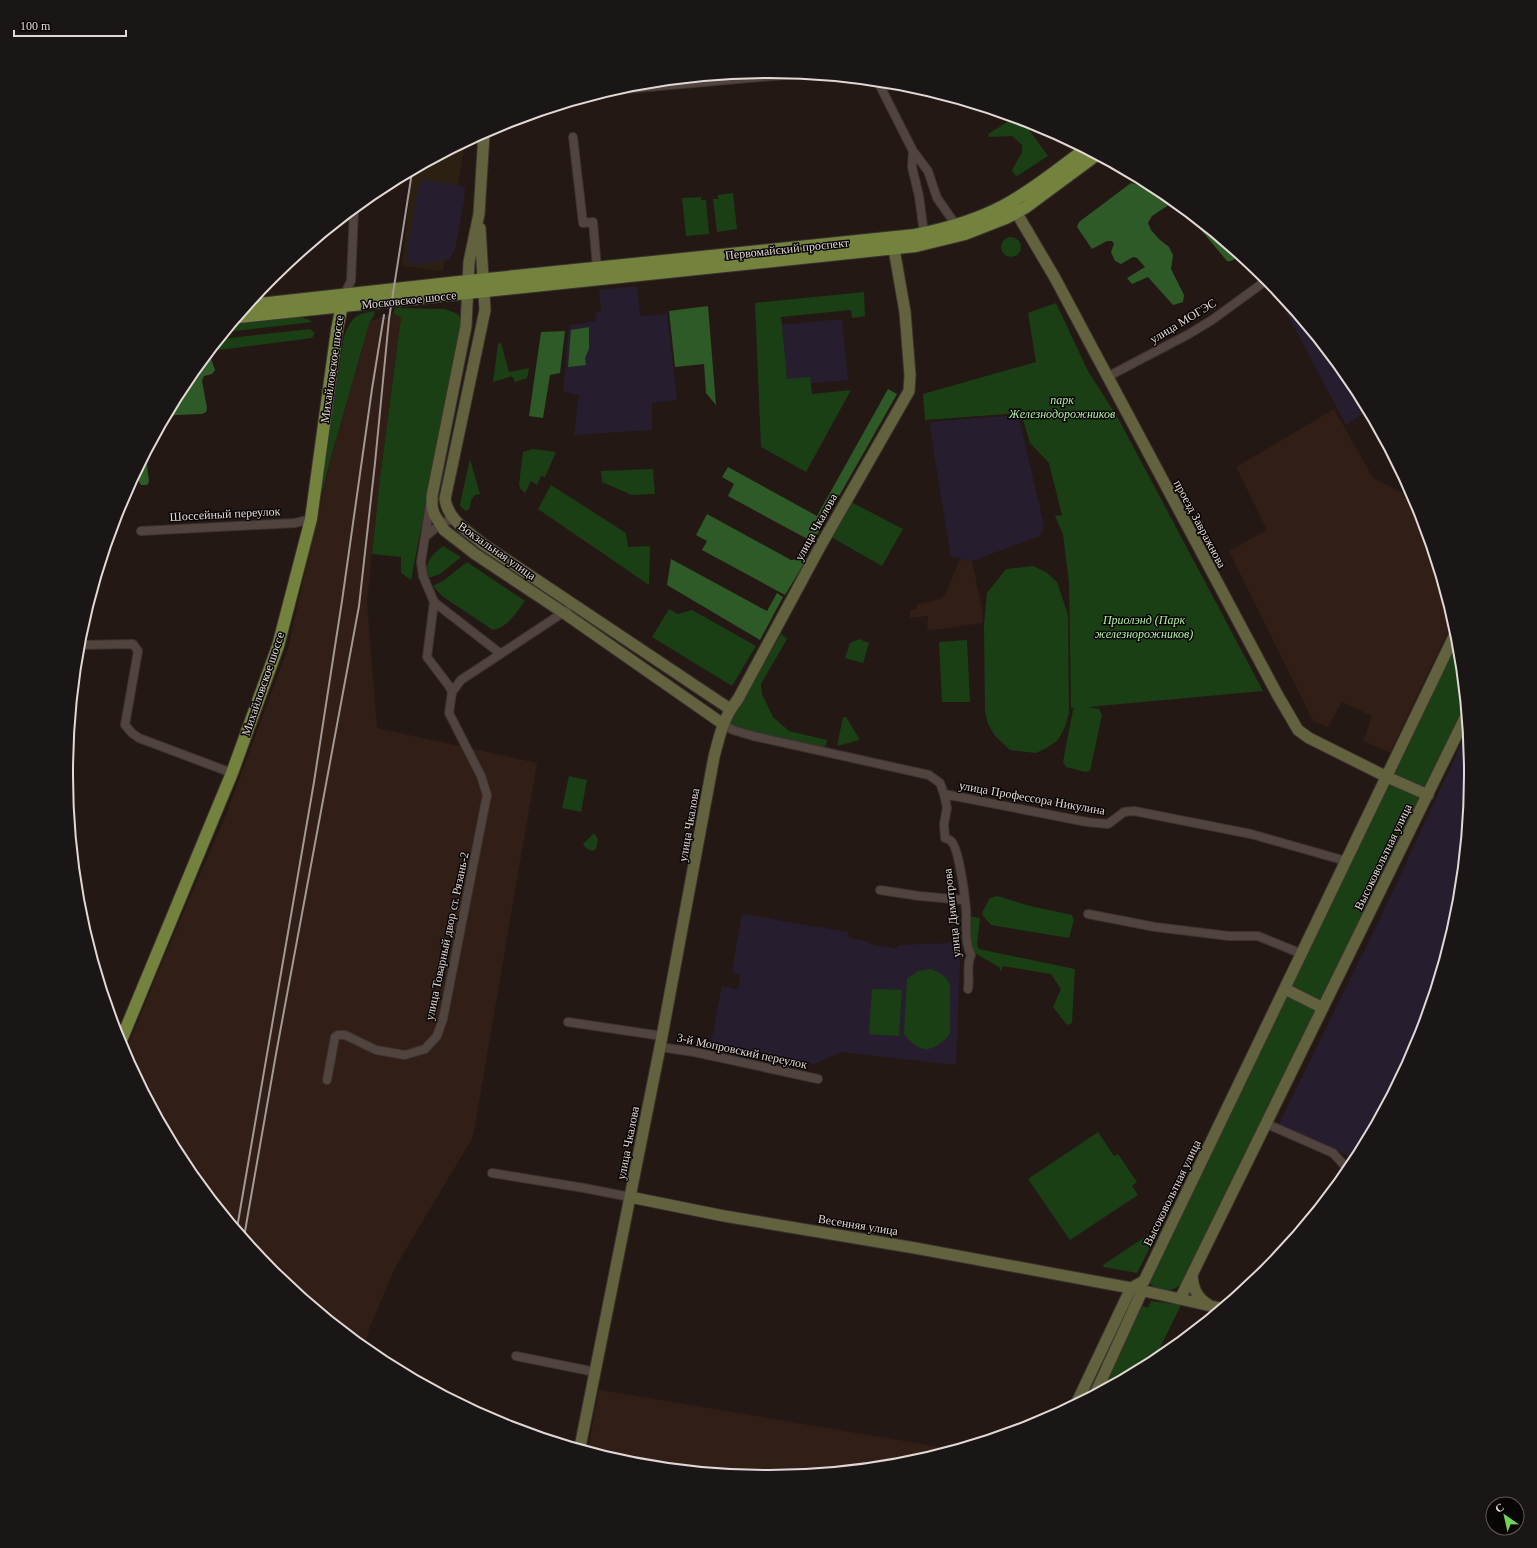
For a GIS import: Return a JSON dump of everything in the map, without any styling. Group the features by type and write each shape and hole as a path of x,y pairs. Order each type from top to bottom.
{"main road":[{"name":"Первомайский проспект","path":"468,281 893,238 924,233 956,225 989,213 1010,202 1080,152"},
{"name":"Первомайский проспект","path":"483,292 894,249 937,242 995,223 1017,212 1091,159"},
{"name":"Московское шоссе","path":"256,304 468,281"},
{"name":"Московское шоссе","path":"245,316 483,292"},
{"name":"Михайловское шоссе","path":"124,1034 232,773 278,646 311,519 341,307 344,295"}],"street":[{"path":"881,88 918,160 928,171 937,198 956,225"},
{"path":"573,137 583,223 593,222 597,268"},
{"name":"Вокзальная улица","path":"484,140 479,214 485,310 445,499 449,512 454,520 483,544 730,709"},
{"path":"913,151 912,167 919,196 924,233"},
{"name":"проезд Завражнова","path":"1010,202 1055,278 1273,687 1298,730 1309,738 1387,777 1428,795"},
{"name":"Вокзальная улица","path":"479,214 469,262 466,326 432,496 432,506 440,525 444,530 475,554 564,613 722,724"},
{"path":"344,295 351,281 354,216"},
{"name":"улица Чкалова","path":"581,1444 660,1047 714,757 722,724 730,709 738,699 821,545 909,391 910,375 905,312 894,249"},
{"name":"улица МОГЭС","path":"1107,377 1189,334 1212,320 1262,284"},
{"path":"432,496 421,556 421,569 434,602 427,657 452,692 461,680 564,613 573,604"},
{"name":"Шоссейный переулок","path":"140,531 295,523 311,519"},
{"path":"425,537 448,520 454,520"},
{"path":"434,602 501,654"},
{"name":"Высоковольтная улица","path":"1080,1396 1131,1288 1144,1281 1452,641"},
{"path":"85,644 133,644 138,651 125,725 132,733 140,738 232,773"},
{"name":"улица Товарный двор ст. Рязань-2","path":"328,1080 335,1037 338,1035 345,1035 376,1050 405,1055 425,1048 437,1036 443,1019 487,795 481,776 449,713 452,692"},
{"name":"улица Профессора Никулина","path":"722,724 733,730 753,736 928,775 940,783 944,794 1108,824 1119,815 1129,811 1251,834 1346,862"},
{"name":"Высоковольтная улица","path":"1180,1299 1463,725"},
{"name":"улица Димитрова","path":"944,794 947,808 944,824 945,838 951,841 958,855 965,900 967,943 971,955 969,959 970,980 968,989"},
{"path":"880,890 919,896 965,900"},
{"path":"1088,914 1155,927 1229,936 1258,936 1302,954"},
{"path":"1285,989 1323,1008"},
{"name":"3-й Мопровский переулок","path":"568,1022 662,1036"},
{"name":"3-й Мопровский переулок","path":"660,1047 694,1052 818,1080"},
{"path":"1267,1124 1333,1153 1344,1164"},
{"name":"Весенняя улица","path":"492,1173 584,1188 724,1216 916,1248 1131,1288 1215,1307"},
{"path":"1192,1275 1193,1286 1201,1300 1215,1307"},
{"path":"1099,1385 1142,1291"},
{"path":"516,1356 595,1372"}],"shaded area":[{"path":"464,149 443,271 402,266 411,178"},
{"path":"424,179 465,187 464,202 455,249 449,260 413,265 406,259 418,187"},
{"path":"637,286 640,316 667,314 677,400 652,403 652,430 574,435 579,395 563,391 569,325 596,321 595,314 601,311 599,290"},
{"path":"1284,307 1320,351 1347,388 1363,414 1346,425"},
{"path":"393,313 401,318 380,478 367,602 377,728 537,763 473,1137 396,1266 369,1329 366,1341 345,1326 310,1297 277,1266 246,1233 217,1197 190,1160 166,1122 145,1082 128,1045 165,955 227,812 288,648 331,457 370,321"},
{"path":"842,319 848,380 764,388 759,327"},
{"path":"1334,409 1373,478 1405,494 1427,550 1449,630 1390,753 1363,741 1372,716 1342,702 1328,727 1313,721 1229,551 1267,530 1236,467"},
{"path":"1018,415 1044,525 1040,536 972,561 951,557 929,422"},
{"path":"960,559 972,561 982,609 983,623 934,630 927,629 928,616 910,618 910,610 917,609 917,604 941,599 946,592"},
{"path":"1463,740 1463,819 1451,910 1440,954 1427,998 1411,1040 1392,1082 1371,1122 1349,1156 1279,1124 1385,908"},
{"path":"742,914 848,932 849,938 869,942 869,944 896,949 899,945 951,943 960,959 956,1065 842,1052 814,1064 711,1043 722,986 738,990 740,975 732,972"},
{"path":"599,1390 943,1447 859,1464 768,1470 678,1464 589,1446"}],"green space":[{"path":"1009,121 1028,128 1048,156 1017,176 1012,170 1022,152 1022,145 1012,136 989,137 988,134"},
{"path":"1131,183 1135,184 1168,205 1152,216 1148,223 1151,230 1169,247 1173,255 1171,269 1184,295 1183,302 1173,305 1148,277 1132,284 1127,278 1145,267 1137,258 1133,257 1121,264 1115,261 1111,252 1114,244 1112,241 1107,241 1092,249 1077,227 1079,222"},
{"path":"733,193 737,229 717,232 713,199 718,199 718,195"},
{"path":"701,197 701,200 706,200 709,234 686,236 682,198"},
{"path":"1201,230 1235,259 1232,261 1227,261"},
{"path":"1011,237 1018,240 1021,247 1018,254 1011,257 1004,254 1001,247 1004,240"},
{"path":"864,292 865,316 852,318 851,310 781,317 787,379 810,377 812,394 851,390 806,472 761,447 755,303"},
{"name":"Приолэнд (Парк железнорожников)","path":"1056,303 1088,371 1119,420 1263,691 1088,707 1099,709 1102,715 1090,771 1085,772 1066,767 1063,762 1073,710 1075,708 1071,708 1069,583 1063,534 1055,516 1062,515 1049,463 1030,443 1021,413 925,420 923,394 1036,362 1028,313"},
{"path":"708,306 716,405 706,393 704,364 675,367 669,311"},
{"path":"396,308 445,309 458,314 461,320 411,580 401,573 401,557 372,554 380,478 401,318 393,313"},
{"path":"375,311 374,316 370,321 331,457 314,525 344,337 354,318 362,314"},
{"path":"299,317 313,322 233,331 239,323"},
{"path":"589,327 589,349 585,358 586,365 568,367 571,330"},
{"path":"310,329 315,333 312,338 218,350 227,338"},
{"path":"565,331 560,373 550,375 543,418 529,416 541,332"},
{"path":"501,343 509,372 529,368 527,378 515,382 512,376 493,382 498,344"},
{"path":"211,359 215,370 212,374 204,376 202,381 207,408 206,412 202,414 175,415 171,418"},
{"path":"888,389 897,394 813,542 728,496 734,484 722,477 728,467 817,516"},
{"path":"533,449 556,452 545,477 541,476 537,485 531,481 525,493 520,488 519,484 523,452"},
{"path":"470,459 480,494 475,495 471,500 470,508 466,511 460,506 460,504"},
{"path":"147,463 149,482 147,485 141,485 139,481"},
{"path":"653,469 655,494 632,495 602,482 601,471"},
{"path":"551,485 626,533 628,547 650,546 649,585 538,509"},
{"path":"851,502 903,529 882,566 831,537"},
{"path":"707,514 791,560 799,559 805,562 785,595 702,550 707,541 696,535"},
{"path":"443,546 461,557 440,574 428,578 428,564 432,556"},
{"path":"671,559 767,611 777,593 783,597 760,640 667,585"},
{"path":"467,562 525,601 512,618 499,628 493,630 442,596 433,586 443,581"},
{"path":"1033,566 1046,572 1057,582 1068,615 1069,713 1065,727 1058,740 1036,753 1010,750 995,736 988,724 985,711 984,625 987,593 1006,569"},
{"path":"669,609 678,614 692,610 756,646 732,686 652,637"},
{"path":"781,634 787,639 761,684 762,694 773,717 789,731 827,740 826,745 821,749 739,731 731,726 731,722"},
{"path":"859,639 869,643 863,663 845,658 850,643"},
{"path":"967,640 970,702 942,702 939,642"},
{"path":"1453,649 1462,718 1429,784 1421,786 1406,781 1395,773 1395,768"},
{"path":"843,717 846,717 860,740 837,746"},
{"path":"569,776 587,780 581,812 562,808"},
{"path":"1393,784 1420,797 1420,800 1321,1004 1292,987 1292,981 1385,789 1389,785"},
{"path":"593,834 595,834 598,839 596,849 592,851 586,848 583,844"},
{"path":"997,896 1030,906 1072,915 1074,920 1069,938 991,925 982,913 990,898"},
{"path":"968,916 980,918 977,945 979,949 1075,969 1072,1023 1067,1025 1053,1007 1061,989 1051,974 1003,966 1001,972 999,967 971,951"},
{"path":"931,969 937,971 950,984 950,1034 938,1045 927,1049 916,1046 904,1034 907,979 918,971"},
{"path":"872,989 902,990 899,1036 869,1034"},
{"path":"1287,996 1317,1009 1186,1278 1174,1289 1164,1290 1156,1288 1150,1283 1151,1276"},
{"path":"1098,1132 1114,1156 1118,1154 1137,1182 1132,1186 1138,1195 1070,1240 1028,1179"},
{"path":"1154,1231 1158,1232 1137,1273 1104,1267 1103,1265"},
{"path":"1151,1301 1181,1305 1159,1349 1102,1384 1139,1308 1143,1306 1148,1308"}],"railway":[{"path":"245,1232 276,1054 359,606 389,319 411,178"},
{"path":"238,1223 314,782 384,315"}],"park label":[{"name":"парк Железнодорожников","path":"1062,407"}]}
